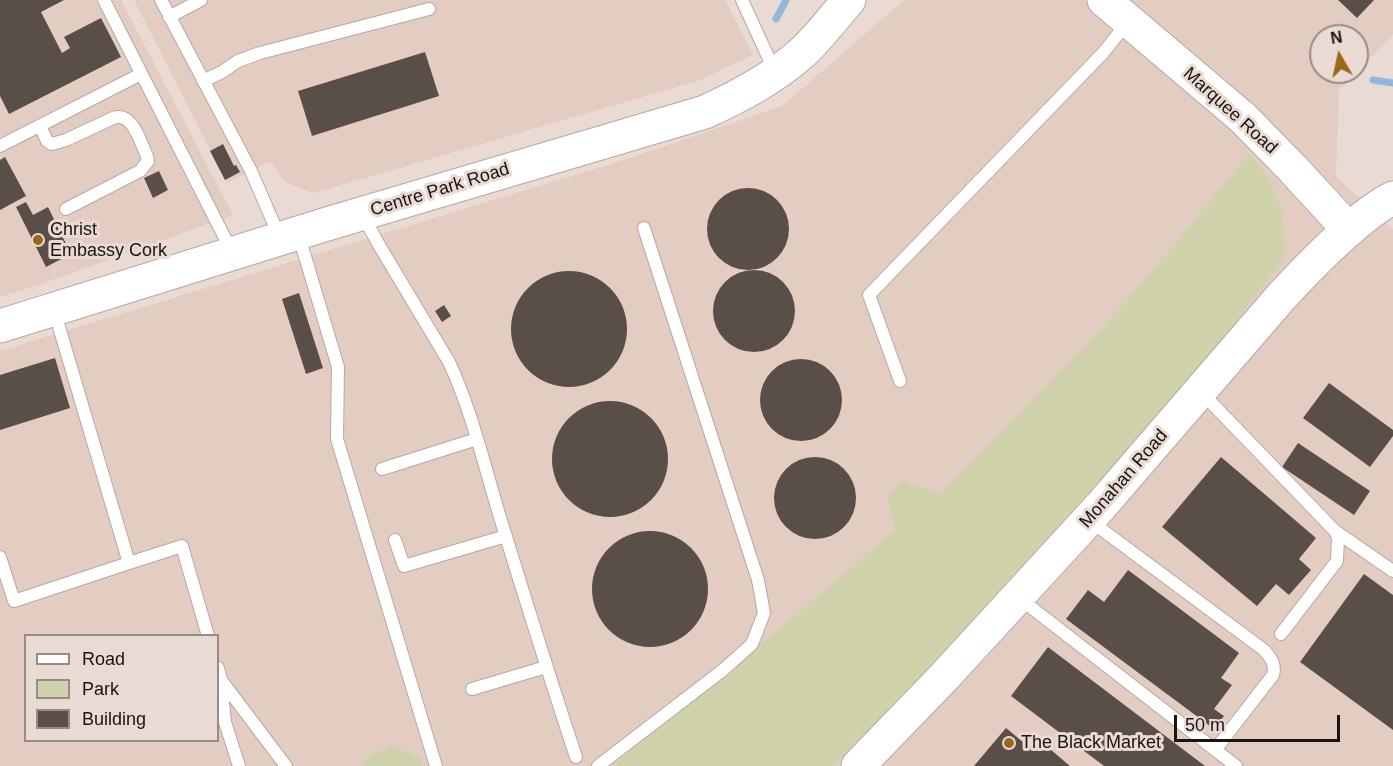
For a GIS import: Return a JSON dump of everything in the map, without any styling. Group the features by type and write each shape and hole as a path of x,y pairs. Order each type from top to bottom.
{"street":[{"name":"Centre Park Road","path":"0,326 289,236 705,112 756,87 804,51 849,0"},
{"name":"Marquee Road","path":"1104,0 1243,118 1349,230"},
{"name":"Monahan Road","path":"858,766 938,684 1089,520 1312,264 1349,230 1393,198"}],"lane":[{"path":"104,0 233,253"},
{"path":"161,0 251,171 274,224 289,236 338,367 337,439 436,766"},
{"path":"169,17 201,0"},
{"path":"742,0 775,72"},
{"path":"203,81 238,61 260,53 429,9"},
{"path":"900,381 869,295 1103,53 1128,21"},
{"path":"0,146 141,74"},
{"path":"40,126 47,141 52,144 118,116 124,117 130,121 147,156 148,161 140,171 66,209"},
{"path":"362,214 455,376 477,439 546,667 576,757"},
{"path":"598,766 723,670 752,644 764,613 758,580 644,228"},
{"path":"54,309 129,563"},
{"path":"1200,391 1335,531 1393,571"},
{"path":"382,469 477,439"},
{"path":"1089,520 1272,659 1275,668 1273,675 1215,750"},
{"path":"1281,634 1337,561 1338,538 1335,531"},
{"path":"395,540 404,566 506,536"},
{"path":"0,605 182,546 207,634"},
{"path":"0,557 14,601"},
{"path":"1018,597 1236,766"},
{"path":"472,689 546,667"},
{"path":"219,674 225,722 239,766"},
{"path":"219,674 285,766"}],"shaded area":[{"path":"0,0 121,0 233,215 0,297"},
{"path":"134,0 725,0 753,55 701,80 314,193 284,181 270,161 227,183"},
{"path":"904,0 1393,0 1393,34 1369,59 1369,24 1309,24 1309,84 1346,84 1339,91 1336,176 1393,230 1393,766 0,766 0,351 627,159 782,106"}],"green space":[{"path":"1249,154 1270,180 1282,213 1285,256 1229,330 1169,403 967,628 833,766 613,766 895,530 887,497 903,480 940,494 1100,331"},
{"path":"392,746 420,757 423,766 361,766 369,755"}],"building":[{"path":"0,0 64,0 41,12 62,53 70,48 64,37 101,18 121,57 9,114 0,96"},
{"path":"1338,0 1374,0 1357,18"},
{"path":"425,52 439,96 312,136 298,91"},
{"path":"223,144 234,166 236,165 240,172 225,180 210,151"},
{"path":"5,157 26,196 0,210 0,160"},
{"path":"159,171 168,190 153,198 144,178"},
{"path":"748,188 764,191 777,200 786,213 789,229 786,245 777,258 764,267 748,270 732,267 719,258 710,245 707,229 710,213 719,200 732,191"},
{"path":"26,202 33,215 48,207 71,254 46,267 16,207"},
{"path":"754,270 770,273 783,282 792,295 795,311 792,327 783,340 770,349 754,352 738,349 725,340 716,327 713,311 716,295 725,282 738,273"},
{"path":"569,271 591,276 610,288 622,307 627,329 622,351 610,370 591,382 569,387 547,382 528,370 516,351 511,329 516,307 528,288 547,276"},
{"path":"299,293 323,368 306,374 282,299"},
{"path":"444,305 451,316 442,322 435,311"},
{"path":"55,358 70,408 0,430 0,375"},
{"path":"801,359 817,362 830,371 839,384 842,400 839,416 830,429 817,438 801,441 785,438 772,429 763,416 760,400 763,384 772,371 785,362"},
{"path":"1329,383 1393,430 1393,436 1370,467 1303,418"},
{"path":"610,401 632,406 651,418 663,437 668,459 663,481 651,500 632,512 610,517 588,512 569,500 557,481 552,459 557,437 569,418 588,406"},
{"path":"1298,443 1370,491 1354,515 1282,467"},
{"path":"815,457 831,460 844,469 853,482 856,498 853,514 844,527 831,536 815,539 799,536 786,527 777,514 774,498 777,482 786,469 799,460"},
{"path":"1221,457 1316,538 1299,559 1311,570 1289,595 1276,584 1257,606 1162,527"},
{"path":"650,531 672,536 691,548 703,567 708,589 703,611 691,630 672,642 650,647 628,642 609,630 597,611 592,589 597,567 609,548 628,536"},
{"path":"1128,570 1239,653 1221,678 1232,685 1214,709 1224,716 1214,729 1066,619 1088,590 1104,602"},
{"path":"1364,574 1393,595 1393,730 1300,662"},
{"path":"1048,647 1205,766 1104,766 1011,696"},
{"name":"The Black Market","path":"1006,728 1029,747 1037,738 1070,766 974,766"}],"waterway":[{"path":"776,19 786,0"},
{"path":"1373,80 1393,83"}],"place":[{"name":"Christ Embassy Cork","path":"38,240"},
{"name":"The Black Market","path":"1009,743"}]}
